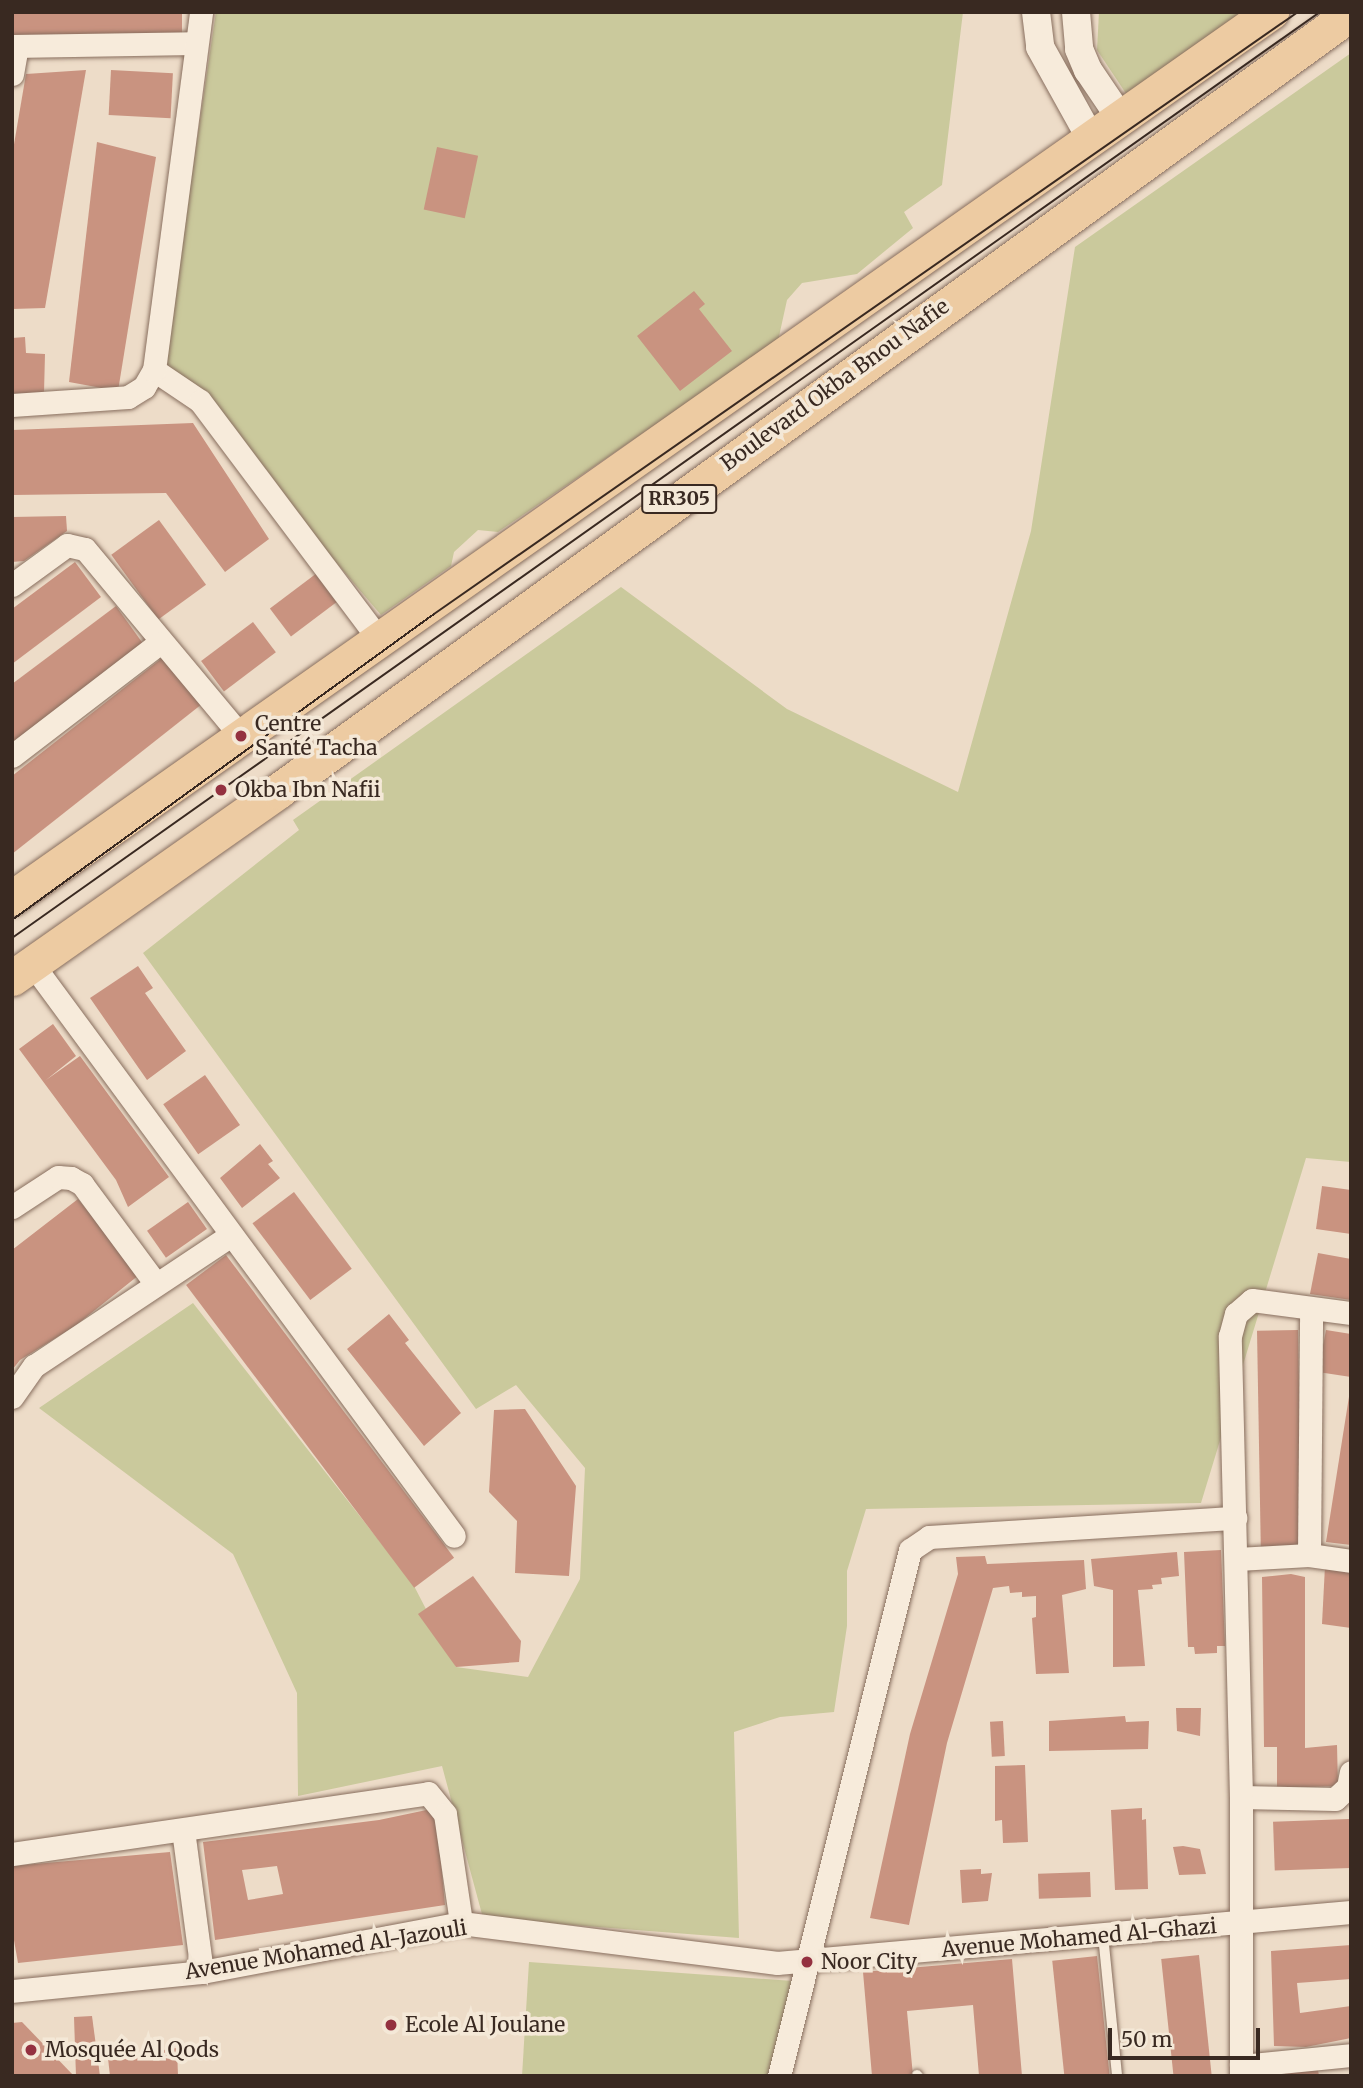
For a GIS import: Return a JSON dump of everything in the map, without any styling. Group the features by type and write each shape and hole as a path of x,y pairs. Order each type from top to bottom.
{"main road":[{"name":"RR305","path":"12,898 1092,141 1271,12"},
{"name":"Boulevard Okba Bnou Nafie","path":"22,971 1351,13"}],"street":[{"path":"12,405 128,397 144,387 154,370 201,12"},
{"path":"1036,12 1040,47 1092,141"},
{"path":"1076,12 1079,49 1088,70 1121,119"},
{"path":"12,74 15,46 195,43"},
{"path":"154,370 200,401 379,639"},
{"path":"12,585 67,545 85,549 159,643 241,736"},
{"path":"12,567 37,567"},
{"path":"12,756 159,643"},
{"path":"22,971 230,1236 454,1536"},
{"path":"12,1207 58,1177 82,1184 156,1284"},
{"path":"12,1396 34,1366 230,1236"},
{"path":"1351,1313 1252,1300 1236,1314 1228,1357 1237,1559 1241,1797 1241,2071 1327,2067 1351,2055"},
{"path":"1309,1555 1311,1309"},
{"path":"779,2076 859,1743 910,1550 918,1541 1235,1518"},
{"path":"1237,1559 1309,1555 1351,1561"},
{"path":"1241,1797 1335,1799 1348,1787 1351,1772"},
{"path":"12,1854 428,1793 445,1814 461,1923"},
{"path":"183,1830 202,1972"},
{"name":"Avenue Mohamed Al-Ghazi","path":"807,1962 1351,1912"},
{"name":"Avenue Mohamed Al-Jazouli","path":"12,1991 202,1972 461,1923 723,1959 807,1962"}],"lane":[{"path":"1103,1935 1117,2076"}],"green space":[{"path":"216,12 963,12 942,185 904,212 913,228 857,274 802,283 787,300 778,341 498,532 478,530 454,552 451,566 381,615 164,361"},
{"path":"1099,12 1253,12 1131,101 1097,50"},
{"path":"1351,53 1351,1162 1306,1158 1201,1503 866,1509 847,1571 847,1626 834,1712 780,1717 734,1732 739,1938 483,1918 442,1766 298,1796 297,1693 233,1554 39,1408 193,1303 413,1584 456,1667 528,1677 580,1579 585,1468 516,1385 476,1409 143,953 299,830 293,820 621,587 787,709 958,792 1031,531 1075,247"},
{"path":"529,1962 793,1981 775,2076 522,2076"}],"building":[{"path":"12,12 182,12 182,39 12,39"},
{"path":"86,70 45,308 12,309 12,156 26,74"},
{"path":"111,70 173,73 171,118 109,115"},
{"path":"97,142 156,157 118,391 69,382"},
{"path":"437,147 478,156 465,218 424,210"},
{"path":"694,291 705,304 699,309 732,351 680,391 637,336"},
{"path":"25,337 26,353 45,354 44,393 12,395 12,338"},
{"path":"193,423 269,539 225,572 166,493 12,495 12,430"},
{"path":"66,516 67,531 24,561 12,562 12,517"},
{"path":"159,520 206,585 158,619 111,555"},
{"path":"75,562 101,597 12,664 12,609"},
{"path":"317,573 338,601 291,636 270,609"},
{"path":"116,606 144,645 12,744 12,684"},
{"path":"253,622 276,652 224,691 201,661"},
{"path":"162,658 202,704 12,854 12,776"},
{"path":"138,966 153,988 145,993 186,1051 147,1080 90,998"},
{"path":"53,1024 76,1056 46,1080 80,1056 169,1177 128,1207 116,1180 19,1049"},
{"path":"205,1075 240,1125 198,1154 163,1104"},
{"path":"260,1144 273,1161 268,1164 280,1178 242,1208 220,1178"},
{"path":"1322,1186 1351,1190 1351,1234 1316,1229"},
{"path":"294,1192 352,1269 310,1300 252,1223"},
{"path":"78,1199 139,1275 75,1326 20,1360 12,1370 12,1250"},
{"path":"188,1202 207,1229 166,1258 147,1231"},
{"path":"1318,1253 1351,1259 1351,1300 1310,1294"},
{"path":"226,1255 454,1558 414,1588 186,1285"},
{"path":"389,1314 409,1340 405,1343 461,1413 424,1446 347,1349"},
{"path":"1298,1330 1302,1552 1261,1553 1257,1331"},
{"path":"1326,1330 1351,1334 1351,1377 1318,1372"},
{"path":"1351,1384 1351,1545 1326,1542"},
{"path":"525,1409 576,1486 569,1576 515,1573 517,1521 489,1492 494,1410"},
{"path":"1221,1550 1225,1646 1217,1646 1217,1653 1195,1654 1194,1647 1188,1647 1184,1552"},
{"path":"1177,1552 1179,1576 1161,1578 1162,1584 1152,1585 1153,1589 1138,1590 1145,1666 1113,1667 1113,1590 1094,1586 1091,1559"},
{"path":"985,1556 987,1564 1084,1560 1086,1589 1062,1595 1069,1673 1036,1674 1032,1618 1036,1617 1036,1596 1022,1597 1022,1592 1010,1593 1009,1586 993,1588 947,1743 909,1925 870,1918 910,1734 958,1574 956,1557"},
{"path":"1325,1566 1351,1570 1351,1628 1322,1624"},
{"path":"1291,1574 1305,1577 1305,1748 1337,1745 1338,1786 1277,1788 1277,1747 1264,1747 1262,1577"},
{"path":"473,1576 521,1641 519,1662 456,1667 418,1614"},
{"path":"1176,1708 1201,1708 1200,1736 1177,1731"},
{"path":"1125,1716 1126,1722 1149,1721 1148,1749 1049,1751 1049,1721"},
{"path":"1003,1721 1005,1756 992,1757 990,1722"},
{"path":"1025,1765 1028,1842 1003,1843 1002,1820 995,1821 995,1766"},
{"path":"436,1808 445,1905 215,1940 203,1842 379,1820","holes":["277,1866 283,1894 248,1900 242,1870"]},
{"path":"1142,1808 1142,1820 1146,1819 1148,1889 1115,1890 1111,1810"},
{"path":"1349,1819 1351,1868 1275,1871 1273,1822"},
{"path":"1173,1847 1200,1849 1206,1874 1179,1875"},
{"path":"170,1852 183,1945 18,1963 12,1929 12,1866"},
{"path":"981,1869 981,1874 992,1873 988,1901 962,1903 960,1870"},
{"path":"1090,1872 1091,1897 1039,1899 1038,1874"},
{"path":"1351,1945 1351,1979 1297,1983 1300,2013 1351,2006 1351,2038 1306,2047 1274,2046 1271,1951"},
{"path":"1199,1955 1212,2076 1174,2076 1161,1959"},
{"path":"1097,1956 1110,2076 1064,2076 1052,1961"},
{"path":"1012,1959 1022,2076 979,2076 973,2005 907,2011 913,2076 872,2076 863,1972"},
{"name":"Mosquée Al Qods","path":"92,2016 100,2076 76,2076 74,2017"},
{"name":"Mosquée Al Qods","path":"22,2022 74,2076 12,2076 12,2023"},
{"path":"177,2048 178,2076 110,2076 108,2058"},
{"path":"1318,2070 1319,2076 1283,2076 1286,2072"}],"tram line":[{"path":"12,920 434,614 1298,12"},
{"path":"12,938 1320,12"}],"place":[{"name":"Centre Santé Tacha","path":"241,736"},
{"name":"Okba Ibn Nafii","path":"221,790"},
{"name":"Noor City","path":"807,1962"},
{"name":"Ecole Al Joulane","path":"391,2025"},
{"name":"Mosquée Al Qods","path":"31,2050"}]}
